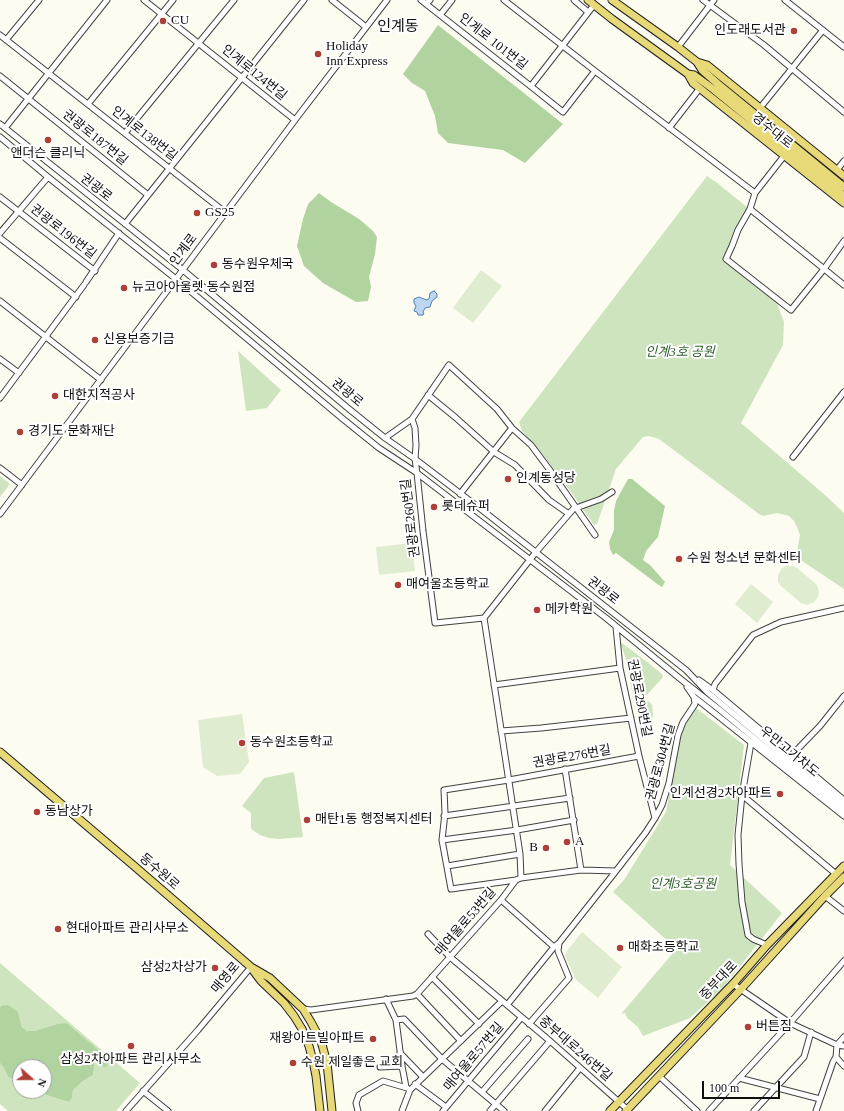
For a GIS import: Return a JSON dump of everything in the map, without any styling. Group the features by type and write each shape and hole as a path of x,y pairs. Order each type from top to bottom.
{"main road":[{"name":"경수대로","path":"612,0 697,62 715,87"},
{"name":"경수대로","path":"591,2 688,74 693,83 844,203"},
{"name":"경수대로","path":"697,62 707,65 844,176"},
{"name":"경수대로","path":"688,74 694,75 715,87"},
{"path":"715,87 844,187"},
{"path":"715,87 844,196"},
{"name":"동수원로","path":"0,752 251,967 270,978 303,1009 321,1041 326,1063 332,1111"},
{"name":"중부대로","path":"610,1111 733,984 767,945 844,866"},
{"name":"중부대로","path":"627,1110 742,989 825,896 844,877"},
{"name":"매영로","path":"251,967 261,981 284,1003 302,1029 310,1046 320,1111"}],"street":[{"path":"6,40 39,0"},
{"path":"2,126 49,73 107,0"},
{"name":"인계로124번길","path":"144,0 295,120"},
{"path":"88,104 173,0"},
{"path":"125,133 234,0"},
{"path":"125,224 304,0"},
{"path":"332,0 366,27"},
{"name":"인계로","path":"0,514 295,120 387,0"},
{"path":"421,0 428,2"},
{"path":"440,15 452,0"},
{"path":"504,0 755,194"},
{"path":"574,0 588,12"},
{"path":"703,0 764,45 844,112"},
{"path":"678,47 714,0"},
{"path":"785,0 844,47"},
{"name":"인계로 101번길","path":"428,2 440,15 563,112 594,71"},
{"path":"532,87 588,12 591,2"},
{"path":"760,108 823,30"},
{"name":"인계로138번길","path":"0,34 226,213"},
{"name":"권광로187번길","path":"0,76 148,195"},
{"path":"669,128 700,88"},
{"name":"권광로","path":"2,126 54,169 183,270 385,438 416,459 686,671 713,690 844,800"},
{"name":"권광로","path":"0,137 176,279 379,448 417,473 616,627 683,682 721,707"},
{"path":"784,156 755,194 750,209 738,230 726,259 791,310 844,241"},
{"path":"837,170 844,161"},
{"name":"권광로196번길","path":"0,233 48,177"},
{"path":"0,196 18,211"},
{"path":"750,209 844,285"},
{"name":"권광로196번길","path":"18,211 95,271"},
{"path":"0,398 95,271 119,233"},
{"path":"0,238 76,296"},
{"path":"0,301 101,380"},
{"path":"0,359 19,373"},
{"path":"385,438 412,419 449,365 496,409 512,428 530,445 545,463 595,535"},
{"path":"793,456 844,392"},
{"path":"428,395 494,452 515,465 549,500 569,514"},
{"name":"권광로260번길","path":"412,419 415,428 417,473 435,623 484,618"},
{"path":"460,494 512,428"},
{"path":"0,468 22,485"},
{"path":"519,879 520,854 517,830 484,618 536,552 576,507 601,499 612,492"},
{"path":"713,690 715,684 753,635 781,622 844,608"},
{"name":"권광로290번길","path":"616,627 620,668 639,756 655,818"},
{"path":"494,685 620,668"},
{"name":"권광로","path":"686,671 721,707"},
{"name":"권광로","path":"683,682 694,697 844,816"},
{"path":"791,756 820,726 844,696"},
{"name":"권광로304번길","path":"556,945 646,832 662,806 670,783 678,735 683,722 695,704 694,697"},
{"name":"우만고가차도","path":"721,707 844,806"},
{"name":"우만고가차도","path":"721,707 844,812"},
{"path":"501,731 631,718"},
{"path":"751,743 742,794 738,835 738,858 748,935 767,945"},
{"name":"권광로276번길","path":"442,840 444,790 509,780 566,768 639,756"},
{"path":"566,768 581,870"},
{"path":"742,794 836,874"},
{"path":"444,816 570,798"},
{"path":"574,820 517,830 442,840 451,889 581,870 616,871"},
{"path":"446,866 520,854"},
{"name":"매여울로53번길","path":"417,994 519,879"},
{"path":"825,896 844,911"},
{"path":"501,900 556,945 569,978 529,1024"},
{"name":"중부대로246번길","path":"428,934 450,957 550,1041 627,1110"},
{"path":"507,1005 556,945"},
{"path":"709,1111 790,1023 844,961"},
{"name":"매영로","path":"126,1111 198,1030 251,967"},
{"path":"432,977 479,1024"},
{"path":"733,984 790,1023 844,1046"},
{"path":"303,1009 311,1010 413,996 417,994 461,1041"},
{"path":"386,999 396,1020 402,1066 408,1088 402,1111"},
{"path":"358,1111 356,1103 359,1095 383,1080 408,1088 416,1084 502,1001"},
{"path":"396,1020 404,1018 442,1058 504,1111"},
{"name":"매여울로57번길","path":"444,1109 521,1018"},
{"path":"754,1111 774,1087 804,1057 810,1032"},
{"path":"816,1111 832,1062 836,1057 837,1044 844,1037"},
{"path":"482,1092 528,1039"},
{"path":"490,1111 550,1041"},
{"path":"400,1053 423,1077"},
{"path":"836,1057 844,1066"},
{"path":"380,1067 402,1066"},
{"path":"545,1111 580,1068"},
{"path":"658,1076 697,1111"},
{"path":"739,1078 820,1099"},
{"path":"416,1084 444,1109"},
{"path":"143,1091 168,1111"}],"green space":[{"path":"438,25 563,124 525,163 503,150 448,143 438,133 435,116 425,91 412,83 403,74"},
{"name":"인계3호 공원","path":"707,176 748,208 729,262 774,295 784,322 783,345 741,423 844,513 844,589 796,557 800,535 794,521 789,516 777,513 763,516 759,514 659,439 649,436 643,437 616,469 597,524 594,525 540,451 522,431 519,422"},
{"path":"319,193 359,219 373,231 377,237 375,254 369,277 371,287 368,301 356,302 323,283 304,266 297,246 308,204"},
{"path":"481,270 502,286 473,323 453,308"},
{"path":"238,351 281,390 267,408 246,411"},
{"path":"0,476 10,484 0,497"},
{"path":"628,479 632,479 665,506 658,537 646,551 643,560 650,565 665,582 662,587 616,553 613,555 610,549 609,542 614,530 614,511 616,501"},
{"path":"412,543 415,571 379,575 376,547"},
{"path":"786,566 793,566 797,568 816,584 819,593 814,602 807,605 801,603 781,586 778,582 778,575 782,568"},
{"path":"751,584 773,602 757,623 735,604"},
{"path":"622,643 662,674 663,677 645,697 636,702 632,691 626,659 621,645"},
{"path":"649,701 652,705 652,722 645,737 642,737 639,727 637,707"},
{"name":"인계3호공원","path":"696,708 744,745 730,865 782,913 723,988 690,1018 643,1036 638,1027 627,1018 625,1013 621,1014 673,953 670,943 613,892 624,880 666,812 681,732"},
{"path":"242,714 249,762 240,774 217,776 203,767 198,720"},
{"path":"294,772 303,837 278,839 260,835 251,829 251,813 242,806 264,778"},
{"path":"582,932 622,967 598,998 576,980 565,956 566,952"},
{"path":"0,963 140,1083 116,1111 8,1111 0,1104 0,1063 8,1077 12,1079 12,1099 52,1099 52,1097 69,1102 72,1098 73,1090 93,1075 95,1061 101,1061 108,1058 67,1023 35,1031 27,1031 22,1027 18,1012 0,1009"},
{"path":"8,1005 18,1012 22,1027 27,1031 35,1031 58,1024 67,1023 108,1058 109,1062 106,1067 102,1066 101,1061 95,1061 93,1075 73,1090 72,1098 69,1102 52,1097 52,1059 12,1059 12,1079 8,1077 0,1063 1,1006"}],"water":[{"path":"434,291 437,294 437,297 432,301 430,307 425,308 423,315 418,315 417,312 414,311 416,306 414,299 419,297 427,300 429,299 430,293"}],"place":[{"name":"CU","path":"163,21"},
{"name":"인도래도서관","path":"794,31"},
{"name":"Holiday Inn Express","path":"318,54"},
{"name":"앤더슨 클리닉","path":"48,140"},
{"name":"GS25","path":"197,213"},
{"name":"동수원우체국","path":"214,265"},
{"name":"뉴코아아울렛 동수원점","path":"124,288"},
{"name":"신용보증기금","path":"95,340"},
{"name":"대한지적공사","path":"55,396"},
{"name":"경기도 문화재단","path":"20,432"},
{"name":"인계동성당","path":"508,479"},
{"name":"롯데슈퍼","path":"434,507"},
{"name":"수원 청소년 문화센터","path":"679,559"},
{"name":"매여울초등학교","path":"398,585"},
{"name":"메카학원","path":"537,610"},
{"name":"동수원초등학교","path":"242,743"},
{"name":"인계선경2차아파트","path":"780,794"},
{"name":"동남상가","path":"37,812"},
{"name":"매탄1동 행정복지센터","path":"307,820"},
{"name":"A","path":"567,842"},
{"name":"B","path":"546,848"},
{"name":"현대아파트 관리사무소","path":"58,929"},
{"name":"매화초등학교","path":"620,948"},
{"name":"삼성2차상가","path":"215,968"},
{"name":"버튼짐","path":"748,1027"},
{"name":"재왕아트빌아파트","path":"373,1039"},
{"name":"삼성2차아파트 관리사무소","path":"131,1046"},
{"name":"수원 제일좋은 교회","path":"293,1063"}],"district":[{"name":"인계동","path":"398,27"}]}
